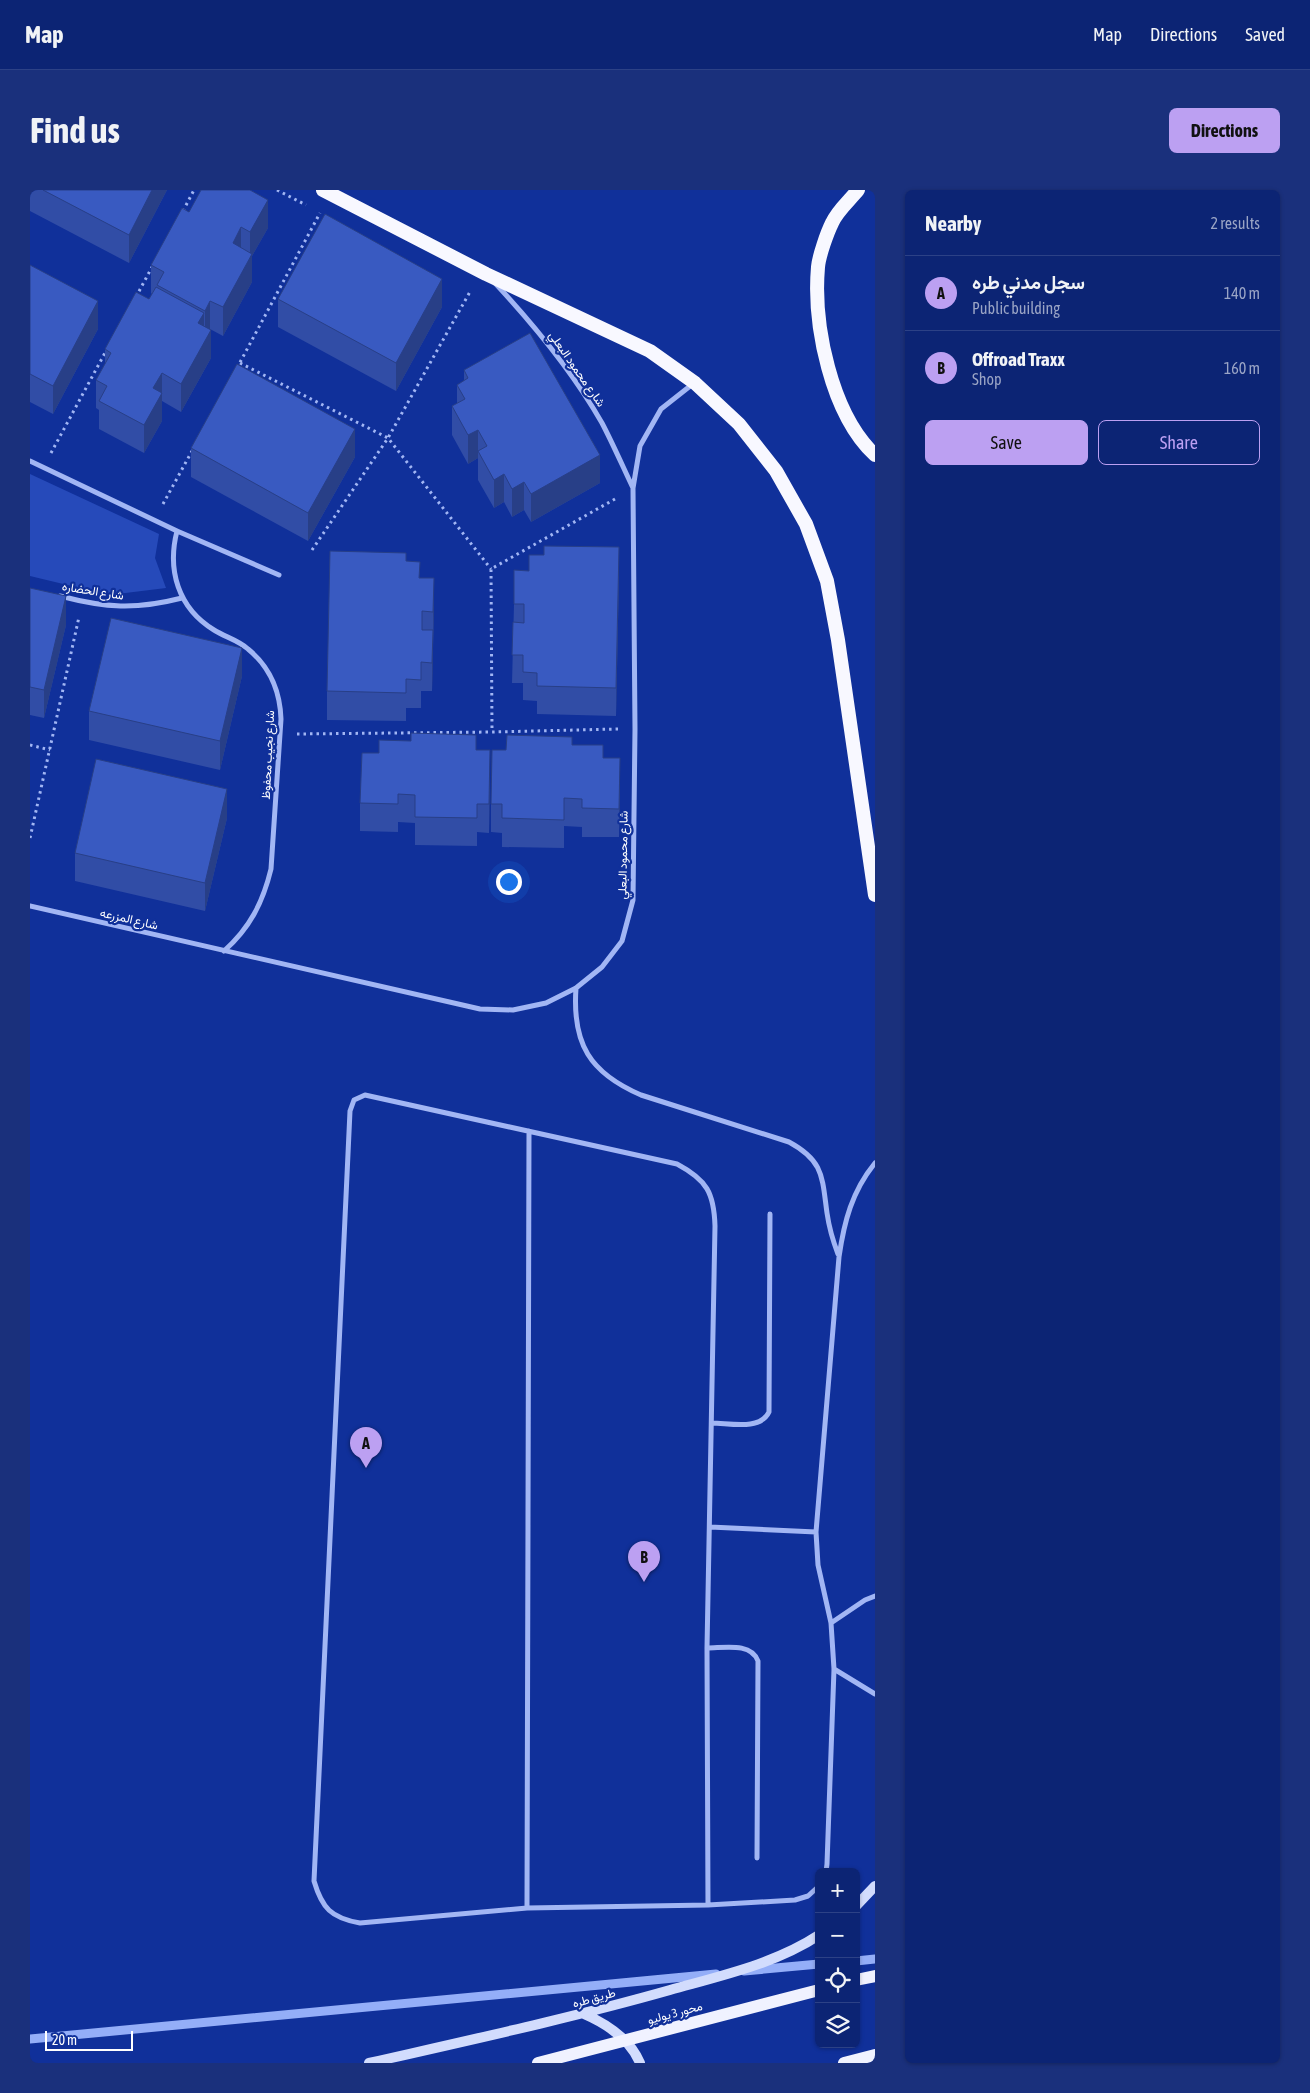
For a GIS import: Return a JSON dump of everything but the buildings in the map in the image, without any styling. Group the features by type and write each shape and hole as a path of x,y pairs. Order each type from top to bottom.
{"highway":[{"path":"323,190 486,274 650,351 695,383 739,424 776,471 806,524 826,580 838,640 875,896"},
{"path":"858,190 832,222 818,265 819,319 828,369 844,412 868,449 875,455"}],"main road":[{"path":"860,1902 875,1886"},
{"name":"طريق طره","path":"369,2063 584,2014 742,1969 772,1958 815,1938"},
{"path":"860,1979 875,1976"},
{"name":"محور 3 يوليو","path":"538,2063 815,1991"},
{"path":"584,2014 602,2022 623,2038 640,2063"},
{"path":"844,2063 875,2054"}],"street":[{"name":"شارع محمود البعلي","path":"486,274 529,319 567,370 602,423 633,488"},
{"name":"شارع محمود البعلي","path":"224,952 480,1009 513,1010 546,1003 576,988 602,968 622,941 633,900 635,729 633,488 640,446 661,409 695,383"},
{"path":"30,461 177,531 279,575"},
{"name":"شارع نجيب محفوظ","path":"177,531 172,548 172,566 182,598 202,622 215,632 246,647 260,660 271,676 281,704 271,868 266,890 248,926 224,952"},
{"name":"شارع الحضاره","path":"56,596 108,606 132,607 158,604 182,598"},
{"name":"شارع المزرعه","path":"30,906 224,952"},
{"path":"576,988 574,1012 578,1034 588,1055 602,1073 620,1086 641,1096 789,1142 810,1156 819,1168 824,1182 830,1227 839,1257"},
{"path":"708,1905 707,1648 715,1216 715,1206 708,1188 694,1173 677,1164 365,1095 354,1100 350,1111 314,1881 319,1899 331,1913 344,1920 360,1923 527,1908 708,1905 795,1900 808,1896 815,1890"},
{"path":"527,1908 529,1131"},
{"path":"826,1868 834,1669 831,1623 818,1565 816,1532 843,1227 851,1203 867,1173 875,1163"},
{"path":"712,1423 754,1424 763,1420 769,1412 770,1214"},
{"path":"710,1527 816,1532"},
{"path":"831,1623 865,1600 875,1596"},
{"path":"707,1648 744,1648 753,1653 758,1661 757,1858"},
{"path":"834,1669 875,1694"}],"path":[{"path":"180,216 194,190"},
{"path":"236,372 320,212"},
{"path":"133,303 156,259"},
{"path":"312,550 388,438 471,290"},
{"path":"42,468 109,346"},
{"path":"240,363 388,438 491,569 492,732"},
{"path":"154,519 193,450"},
{"path":"491,569 633,488"},
{"path":"30,838 82,602"},
{"path":"280,734 635,729"},
{"path":"30,745 50,750"}],"shaded area":[{"path":"30,474 159,534 155,558 166,588 109,595 30,576"}],"waterway":[{"path":"860,1961 875,1959"},
{"path":"744,1971 815,1964"},
{"path":"30,2039 716,1974"}],"place":[{"name":"سجل مدني طره","path":"366,1468"},
{"name":"Offroad Traxx","path":"644,1582"}]}
